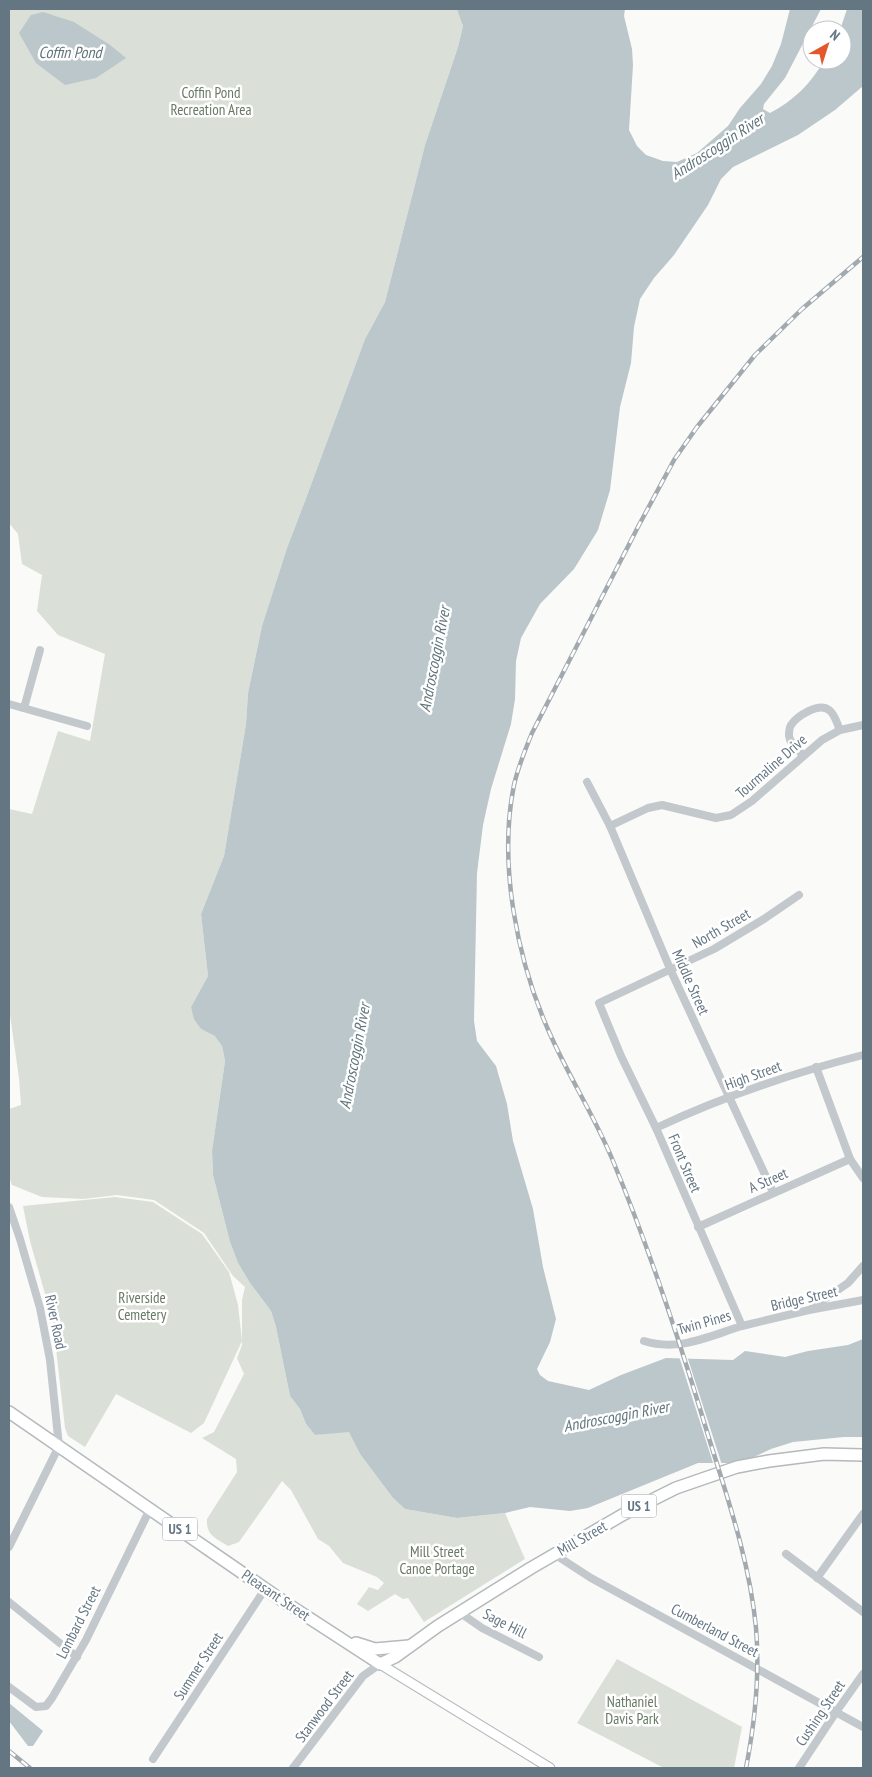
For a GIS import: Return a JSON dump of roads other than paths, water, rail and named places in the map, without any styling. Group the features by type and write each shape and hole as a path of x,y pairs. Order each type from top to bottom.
{"highway":[{"name":"Pleasant Street","path":"9,1412 380,1664"},
{"name":"Mill Street","path":"380,1664 395,1657 459,1612 554,1554 646,1502 691,1482 746,1466 805,1456 863,1455"},
{"name":"US 1","path":"337,1636 375,1649 410,1645"}],"main road":[{"name":"Pleasant Street","path":"380,1664 550,1768"}],"street":[{"path":"24,708 40,650"},
{"path":"9,704 87,726"},
{"path":"803,755 790,741 789,730 791,724 796,720 815,708 820,707 828,709 840,730"},
{"name":"Tourmaline Drive","path":"610,826 648,808 662,805 716,818 731,815 752,801 822,740 840,730 863,725"},
{"name":"Middle Street","path":"587,782 610,826 671,971 773,1192"},
{"name":"North Street","path":"599,1003 671,971 714,949 800,895"},
{"name":"Front Street","path":"599,1003 621,1056 656,1128 742,1326"},
{"name":"High Street","path":"656,1128 729,1098 816,1067 863,1055"},
{"path":"816,1067 850,1159 863,1178"},
{"name":"A Street","path":"698,1227 850,1159"},
{"name":"River Road","path":"9,1207 40,1308 50,1360 59,1446"},
{"path":"810,1310 848,1283 863,1266"},
{"name":"Bridge Street","path":"742,1326 863,1300"},
{"name":"Twin Pines","path":"644,1341 657,1345 682,1345 742,1326"},
{"path":"9,1547 59,1446"},
{"name":"Lombard Street","path":"9,1686 36,1707 46,1706 77,1657 150,1509"},
{"path":"817,1578 863,1514"},
{"name":"Cumberland Street","path":"554,1554 591,1578 863,1727"},
{"path":"786,1554 863,1612"},
{"name":"Summer Street","path":"153,1759 266,1588"},
{"path":"9,1602 77,1657"},
{"name":"Sage Hill","path":"459,1612 482,1628 540,1657"},
{"name":"Stanwood Street","path":"293,1768 363,1676 380,1664"},
{"name":"Cushing Street","path":"799,1768 863,1674"}],"water":[{"name":"Androscoggin River","path":"457,9 625,9 624,16 632,49 633,65 629,130 637,146 646,155 663,161 677,162 697,153 728,126 740,108 761,84 772,66 781,44 790,9 821,9 815,20 802,20 802,45 785,78 764,104 763,109 770,113 801,91 818,70 852,70 852,20 843,20 847,9 863,9 863,86 835,110 798,135 733,167 721,179 708,205 674,255 654,278 640,299 634,327 631,363 620,407 610,490 598,530 574,569 540,604 521,638 516,661 515,699 511,724 491,789 483,825 477,873 474,1021 477,1041 496,1066 507,1104 513,1141 533,1209 543,1267 556,1319 550,1342 537,1369 540,1375 548,1381 589,1390 621,1375 666,1358 733,1360 745,1351 785,1357 808,1351 848,1345 863,1339 863,1437 793,1442 732,1463 698,1463 588,1508 570,1511 530,1507 505,1513 457,1518 405,1509 393,1498 360,1454 349,1432 315,1435 306,1424 300,1409 290,1396 271,1311 238,1263 230,1242 213,1175 212,1151 225,1061 222,1046 215,1036 201,1029 194,1019 191,1007 208,976 201,914 224,856 246,724 248,693 262,626 287,548 365,339 385,302 425,145 458,47 463,26"},
{"name":"Coffin Pond","path":"43,12 74,22 110,45 126,58 96,78 65,85 36,63 19,33 31,15"},
{"path":"9,1703 43,1731 33,1746 28,1746 9,1721"}],"railway":[{"path":"746,1768 756,1698 757,1646 752,1600 741,1546 681,1348 637,1223 606,1145 550,1034 528,975 520,944 510,879 508,847 510,815 514,785 532,733 674,460 697,427 755,355 802,309 863,257"},
{"path":"9,1751 30,1768"}],"park label":[{"name":"Coffin Pond Recreation Area","path":"211,100"},
{"name":"Riverside Cemetery","path":"142,1306"},
{"name":"Mill Street Canoe Portage","path":"437,1560"},
{"name":"Nathaniel Davis Park","path":"632,1710"}]}
